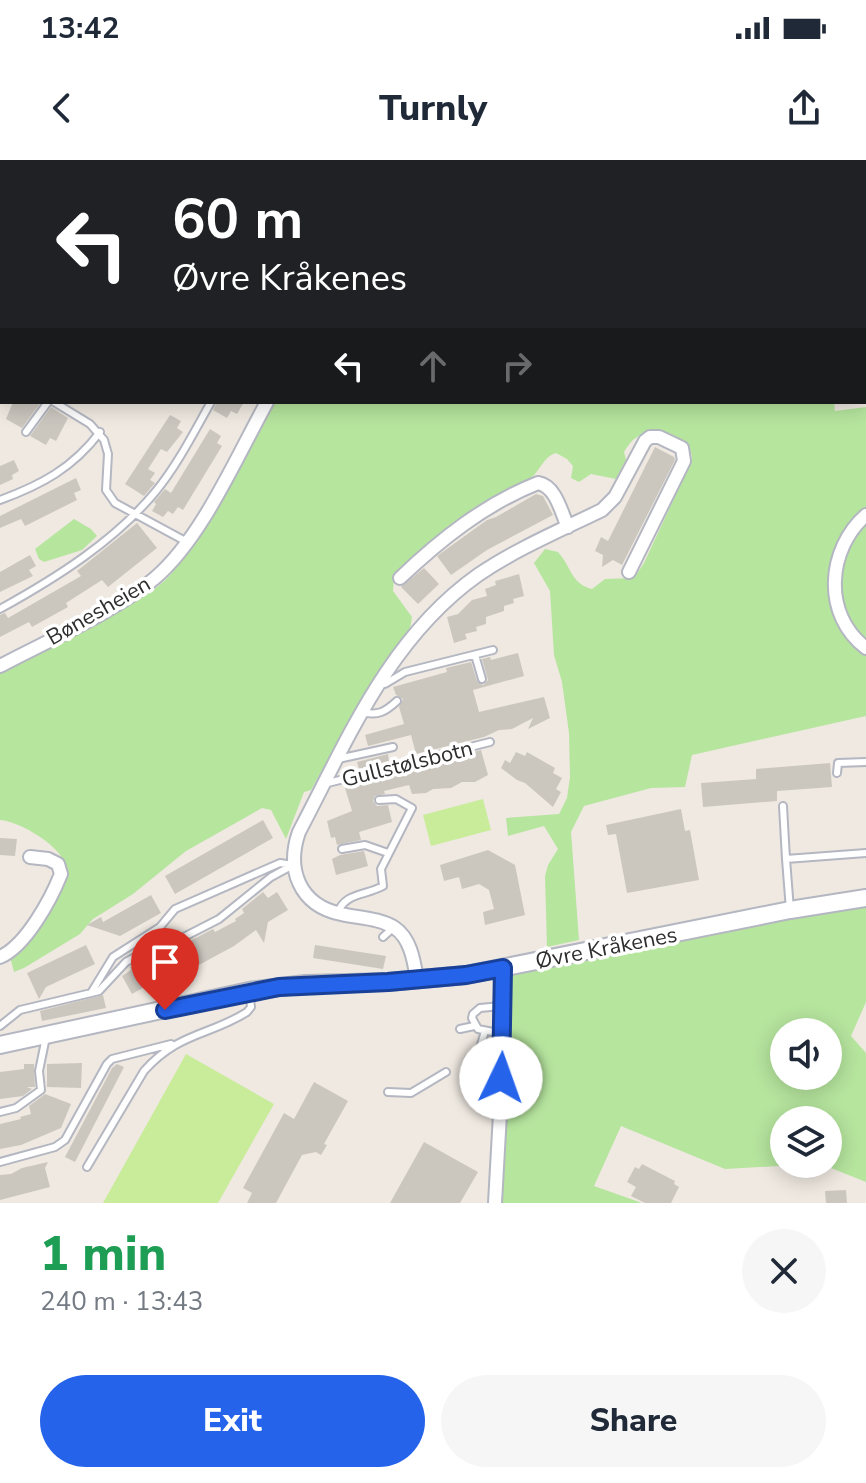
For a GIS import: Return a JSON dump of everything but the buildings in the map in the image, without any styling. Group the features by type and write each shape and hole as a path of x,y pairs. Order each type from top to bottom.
{"main road":[{"name":"Øvre Kråkenes","path":"0,1036 46,1037 249,991 305,984 466,975 790,910 866,898"}],"street":[{"name":"Bønesheien","path":"0,666 140,589 167,567 187,542 266,404"},
{"name":"Gullstølsbotn","path":"293,865 299,832 377,683 404,646 450,598 496,564 609,504 639,450 650,437 659,437 682,448 684,461 629,572"},
{"path":"400,578 434,546 489,506 538,483 547,485 554,494 568,527"},
{"path":"866,515 841,546 834,569 835,594 842,618 857,641 866,648"},
{"path":"0,957 21,942 61,874 58,864 48,859 30,857"},
{"path":"293,865 304,892 322,908 394,927 408,945 417,979"},
{"path":"495,1203 503,968"}],"lane":[{"path":"26,432 47,404"},
{"path":"57,404 100,432 108,446 106,490 115,503 187,542"},
{"path":"0,609 67,569 136,513 165,479 210,404"},
{"path":"0,500 30,490 60,473 83,453 100,432"},
{"path":"377,683 385,684 405,672 493,650"},
{"path":"475,655 482,679"},
{"path":"362,712 374,715 386,711 397,701"},
{"name":"Gullstølsbotn","path":"324,784 490,742"},
{"path":"338,759 393,747"},
{"path":"837,773 838,763 866,762"},
{"name":"Gullstølsbotn","path":"337,914 347,898 382,888 381,869 412,808 396,799 379,800"},
{"path":"783,806 790,910"},
{"path":"342,849 365,845 388,853"},
{"path":"786,859 866,853"},
{"path":"91,993 113,957 160,927 175,909 280,863 293,865"},
{"name":"Øvre Kråkenes","path":"0,1036 20,1010 99,991 126,962 164,941 180,939 219,919 271,877 293,865"},
{"path":"383,937 394,927"},
{"path":"0,1162 55,1147 65,1140 112,1059 175,1043 247,1012 251,1007 249,991"},
{"path":"474,1026 472,1018 476,1010 504,1003"},
{"path":"460,1029 474,1026 503,1034"},
{"path":"478,1055 485,1031"},
{"path":"0,1112 16,1108 41,1090 39,1071 46,1037"},
{"path":"87,1167 144,1071 175,1043"},
{"path":"388,1092 411,1093 446,1072"}],"green space":[{"path":"274,404 834,404 835,411 866,407 866,716 692,755 685,787 651,788 584,806 571,832 579,940 547,947 545,876 558,849 544,826 508,836 506,818 559,814 567,798 570,777 569,733 562,682 554,655 550,591 534,563 545,549 558,552 575,579 592,589 605,579 634,578 692,460 691,452 682,440 667,433 650,432 637,437 628,446 624,452 626,460 616,479 591,474 579,482 571,478 573,466 556,453 548,457 530,479 490,498 460,518 425,547 394,579 393,591 412,617 410,629 370,685 311,790 304,792 286,839 271,810 262,808 186,851 133,894 93,919 80,934 14,972 10,957 64,881 66,870 58,852 39,836 0,820 0,671 79,633 155,589 200,536"},
{"path":"74,519 97,536 82,550 44,562 39,559 35,549"},
{"path":"483,799 491,830 431,846 423,815"},
{"path":"866,900 866,1002 851,1036 866,1053 866,1182 842,1172 842,1106 770,1106 770,1166 725,1169 621,1126 594,1186 642,1203 503,1203 500,1197 508,1092 509,975 518,955"},
{"path":"186,1054 274,1104 218,1203 103,1203"}],"route":[{"path":"165,1010 279,987 388,982 466,975 503,968 501,1078"}]}
